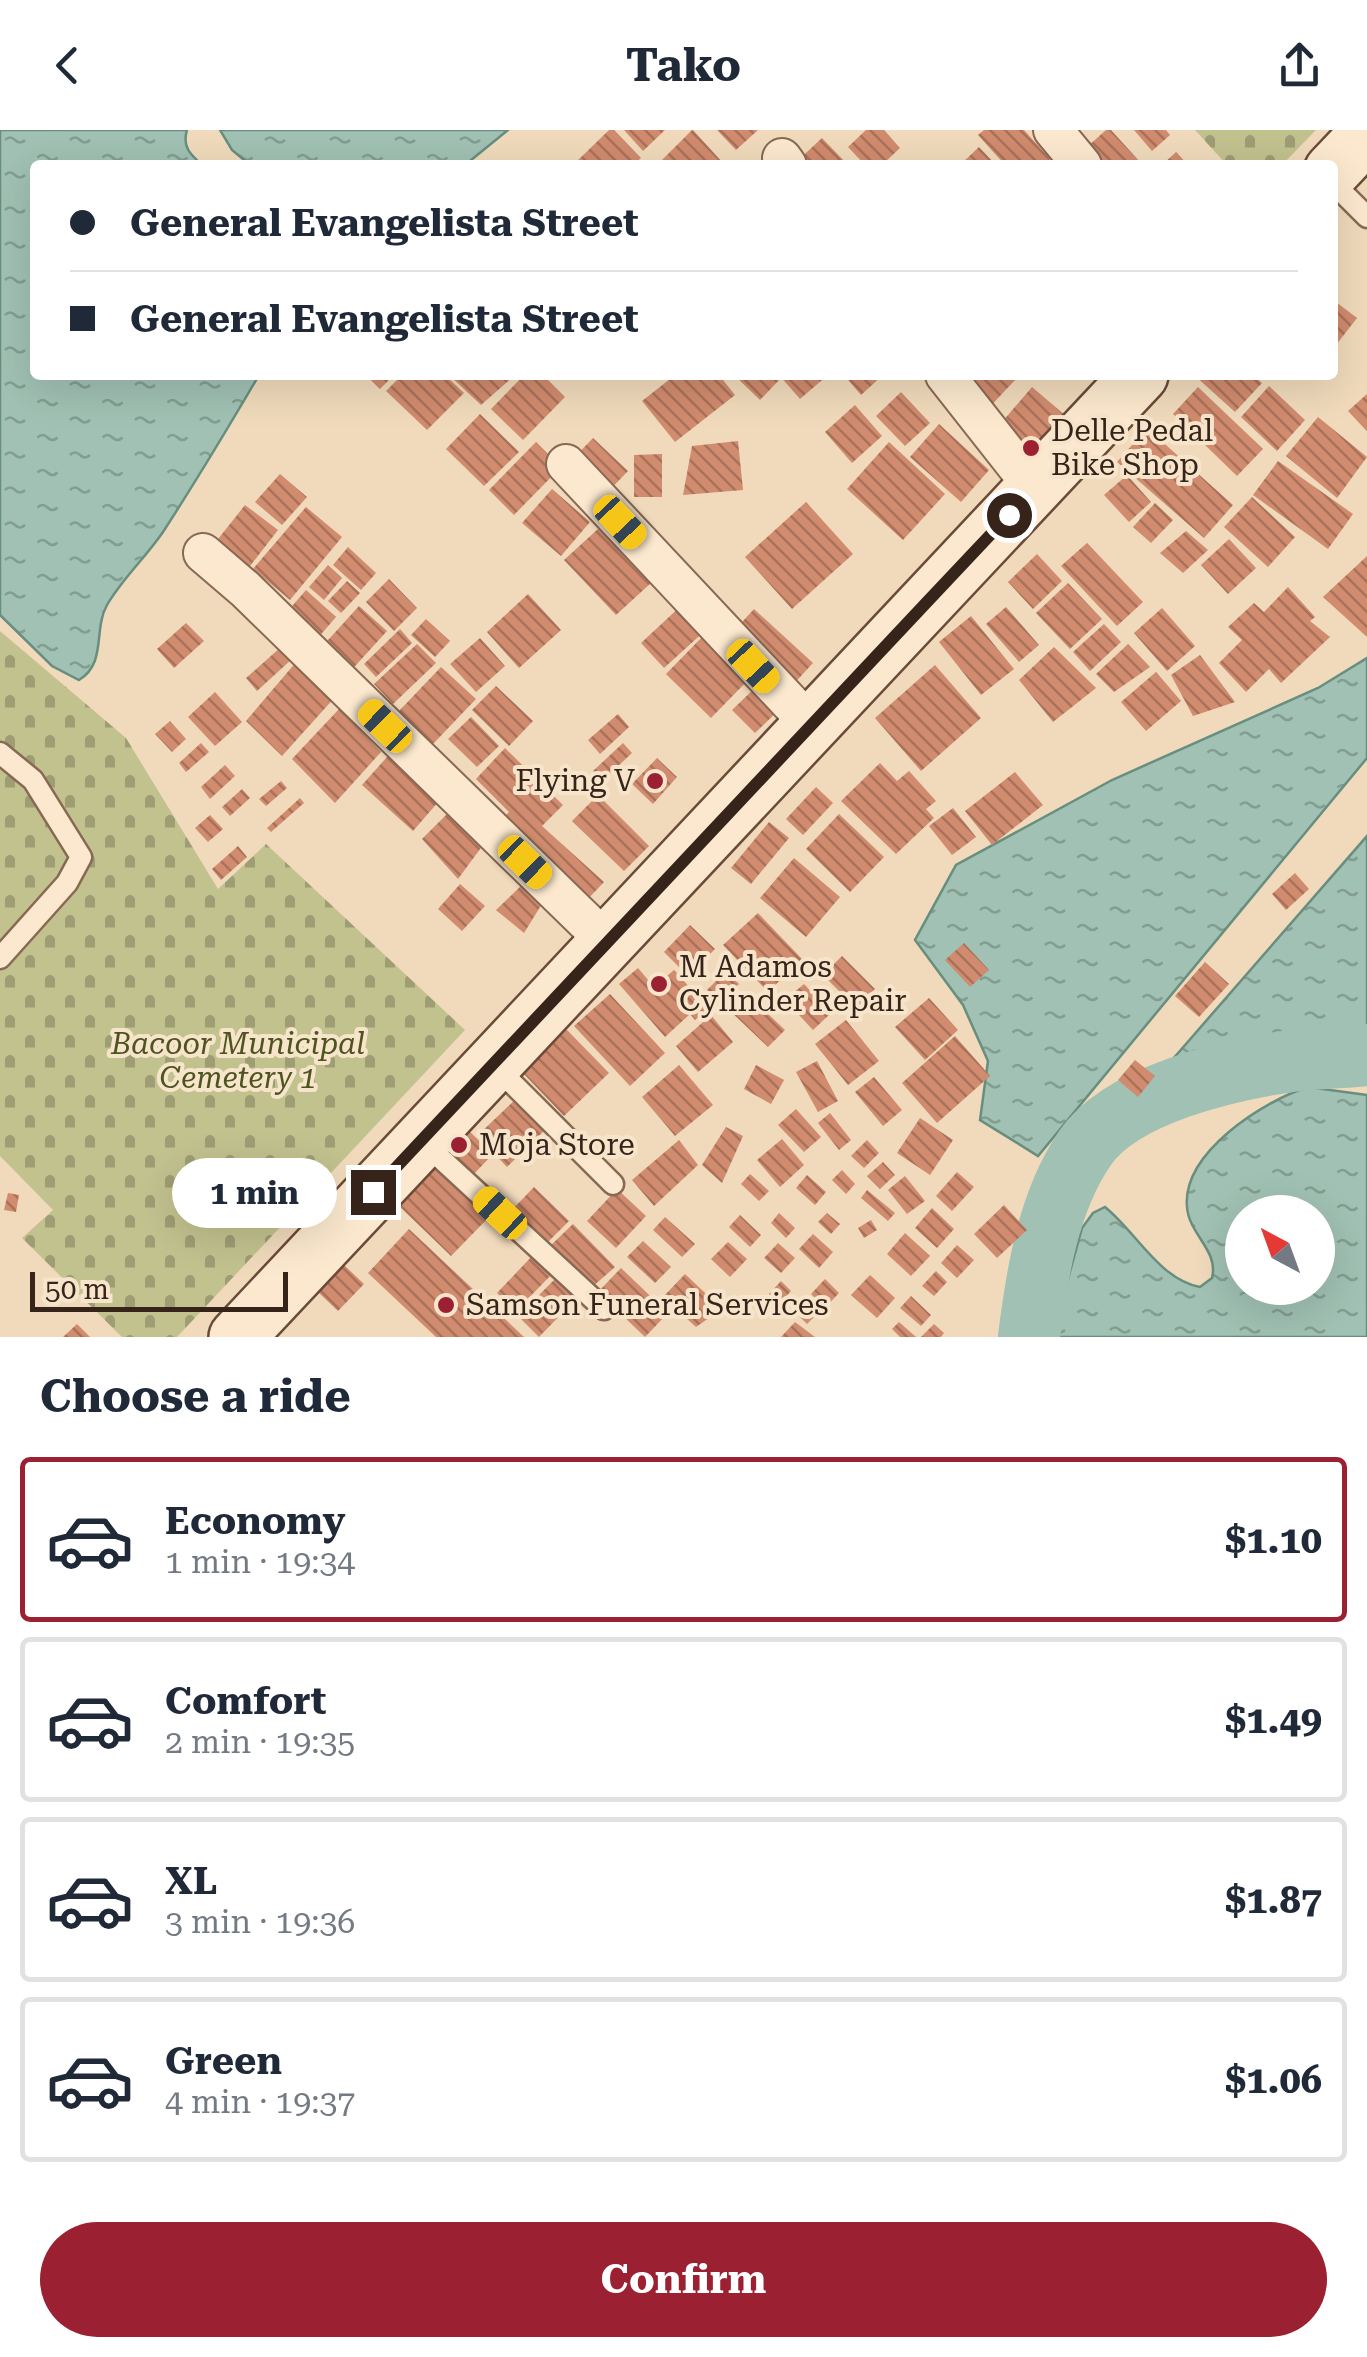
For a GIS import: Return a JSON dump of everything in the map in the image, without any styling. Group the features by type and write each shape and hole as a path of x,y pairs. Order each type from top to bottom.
{"main road":[{"path":"237,1337 1135,380"}],"street":[{"path":"1052,130 1078,160"},
{"path":"949,380 1034,488"},
{"path":"566,464 811,725"},
{"path":"203,554 245,589 609,944"}],"lane":[{"path":"1344,156 1367,217"},
{"path":"0,753 33,780 81,857 67,883 4,944"},
{"path":"494,1065 612,1184"},
{"path":"422,1140 604,1310"}],"green space":[{"path":"1195,130 1316,130 1287,160 1222,160"},
{"name":"Bacoor Municipal Cemetery 1","path":"0,631 126,738 218,889 266,844 465,1030 177,1337 122,1337 22,1238 53,1210 0,1156"}],"water":[{"path":"0,130 187,130 188,150 197,160 30,160 30,380 256,380 163,532 107,605 88,673 79,680 52,666 0,615"},
{"path":"220,130 508,130 471,160 244,160 232,150"},
{"path":"1367,658 1367,758 1038,1156 980,1120 988,1061 963,1005 915,940 956,865 1112,780 1318,688"},
{"path":"1367,836 1367,1041 1105,1137"},
{"path":"1308,1087 1367,1095 1367,1337 1052,1337 1082,1228 1093,1213 1105,1207 1173,1275 1200,1287 1212,1278 1208,1251 1189,1217 1189,1187 1197,1167 1211,1149 1269,1104"}],"building":[{"path":"609,130 614,130 641,158 639,160 578,160"},
{"path":"624,130 665,130 643,151"},
{"path":"692,130 720,160 662,160"},
{"path":"717,130 758,130 736,150"},
{"path":"866,130 884,130 900,148 887,160 860,160 848,147"},
{"path":"984,130 1024,130 1050,159 1000,160 978,135"},
{"path":"1106,130 1111,130 1138,160 1082,160 1078,155"},
{"path":"1134,130 1166,130 1170,135 1152,151"},
{"path":"822,138 843,160 798,160"},
{"path":"979,147 991,160 965,160"},
{"path":"1176,152 1183,160 1167,160"},
{"path":"1338,304 1357,318 1338,342"},
{"path":"371,380 389,380 380,389"},
{"path":"397,380 450,380 464,393 427,430 386,391"},
{"path":"454,380 509,380 481,405"},
{"path":"519,380 548,380 565,397 523,440 491,409"},
{"path":"669,380 723,380 735,395 675,442 642,401"},
{"path":"739,380 779,380 760,400"},
{"path":"783,380 822,380 800,399"},
{"path":"848,380 878,380 861,395"},
{"path":"970,380 1015,380 984,413"},
{"path":"1200,380 1262,383 1235,412"},
{"path":"1269,386 1305,420 1277,451 1241,417"},
{"path":"1032,387 1066,416 1029,458 996,429"},
{"path":"1198,387 1263,449 1237,476 1173,414"},
{"path":"901,392 930,423 905,446 876,416"},
{"path":"1367,394 1367,431 1348,411"},
{"path":"855,405 882,436 852,463 825,432"},
{"path":"480,414 519,452 484,486 446,449"},
{"path":"1318,417 1367,457 1337,498 1286,456"},
{"path":"939,424 989,470 961,502 910,457"},
{"path":"1147,428 1233,505 1204,538 1117,462"},
{"path":"593,438 628,471 603,497 568,464"},
{"path":"738,441 743,490 683,495 692,446"},
{"path":"536,442 561,467 514,515 489,490"},
{"path":"889,442 945,494 903,540 847,489"},
{"path":"662,454 662,497 634,497 634,455"},
{"path":"1278,461 1353,514 1328,549 1253,495"},
{"path":"280,474 307,497 282,525 255,502"},
{"path":"1127,475 1151,502 1129,522 1104,495"},
{"path":"552,489 590,522 561,556 522,523"},
{"path":"1252,497 1295,537 1268,567 1224,527"},
{"path":"806,502 853,554 792,609 745,557"},
{"path":"1155,503 1173,520 1151,543 1133,527"},
{"path":"245,505 278,530 240,579 207,553"},
{"path":"306,507 342,537 290,600 253,569"},
{"path":"611,517 663,572 616,615 564,560"},
{"path":"1186,531 1208,550 1183,573 1160,553"},
{"path":"1229,539 1256,568 1228,594 1201,565"},
{"path":"1087,543 1143,602 1117,626 1061,566"},
{"path":"348,547 376,573 361,590 333,565"},
{"path":"1037,554 1062,581 1033,609 1008,582"},
{"path":"1367,556 1367,637 1323,597"},
{"path":"328,565 342,578 324,600 309,587"},
{"path":"389,579 417,608 394,631 366,602"},
{"path":"347,581 360,593 341,613 328,601"},
{"path":"1068,583 1102,619 1070,649 1036,613"},
{"path":"1288,587 1315,617 1310,621 1330,637 1281,683 1269,669 1246,692 1219,663 1242,640 1228,627 1254,603 1264,612"},
{"path":"306,590 336,617 317,639 287,612"},
{"path":"528,594 561,630 519,668 487,632"},
{"path":"684,603 707,629 664,668 641,643"},
{"path":"359,606 387,631 347,675 319,650"},
{"path":"1006,607 1039,645 1019,662 986,624"},
{"path":"1162,608 1195,646 1167,671 1134,633"},
{"path":"754,609 813,663 790,688 732,633"},
{"path":"971,616 1014,669 981,695 939,642"},
{"path":"426,619 450,641 435,657 411,635"},
{"path":"186,623 204,641 174,668 157,649"},
{"path":"1104,624 1121,642 1090,671 1073,652"},
{"path":"400,629 412,643 376,677 364,664"},
{"path":"706,633 751,677 711,718 666,674"},
{"path":"480,638 505,666 476,692 450,664"},
{"path":"417,644 436,663 393,704 374,684"},
{"path":"1128,644 1150,667 1114,692 1096,674"},
{"path":"281,647 292,659 257,691 246,678"},
{"path":"1054,647 1096,688 1053,722 1019,680"},
{"path":"1200,655 1235,702 1193,716 1171,675"},
{"path":"297,661 336,696 282,756 246,721"},
{"path":"935,665 981,718 921,771 875,718"},
{"path":"441,667 476,699 433,744 398,712"},
{"path":"1156,672 1181,701 1146,731 1121,702"},
{"path":"496,686 533,721 509,746 472,710"},
{"path":"757,686 780,709 755,733 732,710"},
{"path":"215,692 242,722 215,746 188,717"},
{"path":"339,709 381,752 335,803 292,759"},
{"path":"618,714 629,727 600,754 588,740"},
{"path":"471,717 499,746 477,767 448,739"},
{"path":"170,721 186,739 172,752 155,734"},
{"path":"201,743 209,752 186,772 179,763"},
{"path":"623,743 632,753 602,781 593,771"},
{"path":"395,748 446,793 413,831 362,785"},
{"path":"505,748 563,805 542,826 604,882 586,901 499,823 509,812 476,779"},
{"name":"Flying V","path":"657,758 677,777 653,804 632,784"},
{"path":"880,763 897,781 909,771 936,801 926,809 934,818 896,854 841,801"},
{"path":"225,765 235,776 210,799 201,787"},
{"path":"1015,772 1043,805 992,845 965,811"},
{"path":"281,781 287,788 266,806 259,799"},
{"path":"816,787 833,803 803,835 786,819"},
{"path":"242,789 250,798 230,816 222,807"},
{"path":"598,795 649,846 624,871 572,821"},
{"path":"300,798 304,803 271,832 267,828"},
{"path":"456,805 489,837 458,879 422,839"},
{"path":"953,808 976,837 952,855 929,826"},
{"path":"839,814 884,857 850,892 806,849"},
{"path":"210,815 223,829 208,842 195,828"},
{"path":"769,822 789,838 751,884 731,868"},
{"path":"238,846 247,857 221,880 212,869"},
{"path":"794,858 840,897 806,937 760,898"},
{"path":"1295,873 1309,889 1286,910 1272,894"},
{"path":"527,880 545,899 524,933 496,910"},
{"path":"460,884 485,906 462,931 438,909"},
{"path":"758,913 802,959 768,992 723,945"},
{"path":"690,925 715,949 688,976 664,952"},
{"path":"964,943 989,970 970,987 945,960"},
{"path":"842,956 875,989 856,1008 823,975"},
{"path":"1205,962 1229,984 1199,1017 1175,996"},
{"path":"638,968 654,987 674,970 709,1009 695,1020 690,1014 665,1037 619,984"},
{"path":"726,971 739,984 720,1003 707,990"},
{"path":"804,984 831,1013 813,1030 785,1000"},
{"path":"744,991 785,1030 768,1047 727,1008"},
{"path":"610,994 665,1053 630,1086 574,1026"},
{"path":"929,998 958,1030 925,1060 895,1027"},
{"path":"711,1015 733,1042 698,1072 676,1046"},
{"path":"846,1020 879,1061 848,1085 815,1044"},
{"path":"566,1029 609,1073 564,1116 522,1072"},
{"path":"955,1036 990,1076 937,1123 902,1083"},
{"path":"1135,1060 1155,1076 1138,1097 1118,1080"},
{"path":"817,1061 838,1101 818,1112 796,1072"},
{"path":"679,1065 713,1105 675,1136 642,1097"},
{"path":"756,1065 784,1080 771,1104 744,1089"},
{"path":"874,1077 902,1110 883,1126 855,1092"},
{"path":"519,1096 549,1126 507,1167 477,1136"},
{"path":"796,1109 821,1137 804,1152 778,1125"},
{"path":"830,1113 851,1140 839,1150 818,1123"},
{"path":"920,1118 953,1140 930,1175 897,1153"},
{"path":"726,1127 743,1136 722,1183 702,1165"},
{"path":"467,1129 493,1154 471,1177 445,1152"},
{"path":"782,1139 804,1165 780,1187 757,1160"},
{"path":"679,1140 698,1165 654,1206 632,1180"},
{"path":"867,1140 879,1153 864,1168 851,1156"},
{"path":"440,1161 493,1213 451,1256 398,1205"},
{"path":"883,1162 895,1175 880,1189 867,1176"},
{"path":"842,1170 855,1184 846,1194 832,1180"},
{"path":"957,1172 974,1187 952,1211 936,1196"},
{"path":"750,1174 769,1191 759,1201 741,1184"},
{"path":"807,1175 826,1192 815,1205 796,1188"},
{"path":"905,1176 925,1201 907,1214 888,1190"},
{"path":"534,1187 569,1221 544,1246 509,1213"},
{"path":"617,1189 646,1216 616,1248 587,1221"},
{"path":"867,1190 895,1213 888,1221 861,1198"},
{"path":"8,1193 19,1195 16,1212 4,1210"},
{"path":"1004,1205 1027,1230 997,1258 974,1234"},
{"path":"932,1208 954,1229 937,1248 915,1228"},
{"path":"779,1213 795,1228 786,1238 771,1223"},
{"path":"827,1213 840,1224 831,1234 818,1222"},
{"path":"740,1215 761,1235 750,1247 729,1227"},
{"path":"665,1217 695,1244 682,1257 653,1230"},
{"path":"871,1220 877,1230 864,1238 858,1228"},
{"path":"573,1224 615,1267 591,1288 548,1248"},
{"name":"Samson Funeral Services","path":"409,1229 524,1337 436,1337 368,1273"},
{"path":"905,1233 930,1256 911,1276 887,1254"},
{"path":"813,1234 833,1252 819,1268 799,1249"},
{"path":"643,1241 671,1267 655,1283 627,1257"},
{"path":"728,1242 747,1259 730,1277 711,1259"},
{"path":"778,1243 795,1258 781,1273 764,1258"},
{"path":"957,1245 974,1260 957,1278 941,1263"},
{"path":"534,1254 553,1273 516,1311 497,1293"},
{"path":"344,1265 364,1284 338,1311 318,1292"},
{"path":"621,1268 668,1313 645,1337 598,1292"},
{"path":"936,1271 947,1282 934,1296 922,1286"},
{"path":"685,1274 722,1309 696,1327 663,1297"},
{"path":"870,1275 895,1298 877,1318 851,1295"},
{"path":"557,1277 578,1297 539,1337 518,1316"},
{"path":"825,1279 839,1293 825,1308 811,1294"},
{"path":"781,1281 791,1291 779,1304 769,1294"},
{"path":"911,1296 931,1315 921,1326 900,1308"},
{"path":"806,1302 818,1313 807,1324 796,1313"},
{"path":"795,1322 815,1337 781,1337"},
{"path":"899,1322 916,1337 900,1337 892,1329"},
{"path":"77,1324 90,1337 63,1337"},
{"path":"934,1324 944,1333 941,1337 921,1337"}],"waterway":[{"path":"1029,1337 1040,1264 1053,1215 1072,1169 1102,1129 1150,1099 1208,1078 1291,1061 1367,1055"}],"place":[{"name":"Delle Pedal Bike Shop","path":"1031,448"},
{"name":"Flying V","path":"655,781"},
{"name":"M Adamos Cylinder Repair","path":"659,984"},
{"name":"Moja Store","path":"459,1145"},
{"name":"Samson Funeral Services","path":"446,1305"}],"route":[{"path":"373,1192 1009,515"}]}
